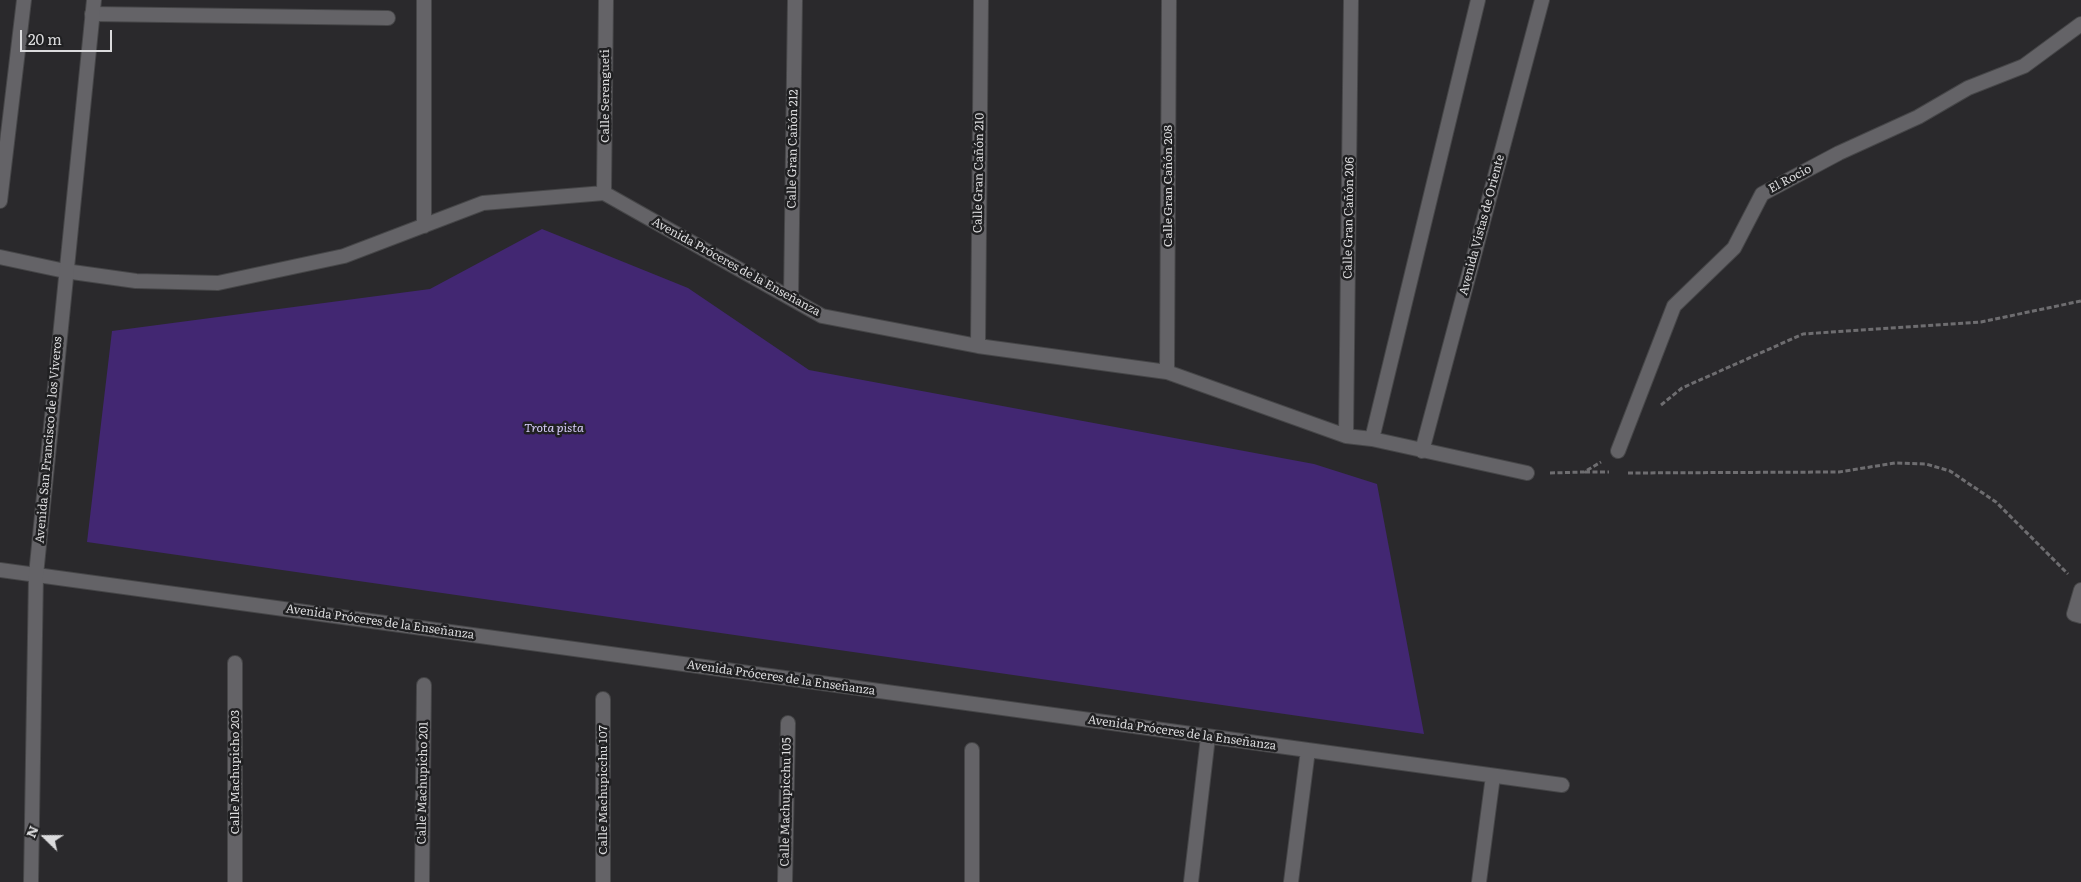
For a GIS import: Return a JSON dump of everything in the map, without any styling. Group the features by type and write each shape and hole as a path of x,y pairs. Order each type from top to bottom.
{"street":[{"path":"0,201 24,0"},
{"name":"Avenida San Francisco de los Viveros","path":"31,882 36,575 65,271 94,0"},
{"path":"424,0 424,226"},
{"name":"Calle Serengueti","path":"604,193 606,0"},
{"name":"Calle Gran Cañón 212","path":"791,298 795,0"},
{"name":"Calle Gran Cañón 210","path":"978,346 981,0"},
{"name":"Calle Gran Cañón 208","path":"1167,372 1168,0"},
{"name":"Calle Gran Cañón 206","path":"1346,436 1351,0"},
{"path":"1372,439 1478,0"},
{"name":"Avenida Vistas de Oriente","path":"1422,451 1542,0"},
{"path":"92,14 388,18"},
{"name":"El Rocio","path":"1618,451 1674,306 1734,248 1762,194 1839,154 1918,117 1968,88 2024,66 2081,24"},
{"path":"0,257 65,271 136,282 218,283 344,256 484,203 604,193"},
{"name":"Avenida Próceres de la Enseñanza","path":"604,193 822,316 978,346 1167,372 1346,436 1372,439 1527,473"},
{"name":"Avenida Próceres de la Enseñanza","path":"0,570 1562,785"},
{"path":"2077,615 2078,585"},
{"name":"Calle Machupicho 203","path":"235,882 236,663"},
{"name":"Calle Machupicho 201","path":"422,882 424,685"},
{"name":"Calle Machupicchu 107","path":"603,699 603,882"},
{"name":"Calle Machupicchu 105","path":"785,882 788,723"},
{"path":"1191,882 1208,737"},
{"path":"972,750 972,882"},
{"path":"1291,882 1308,750"},
{"path":"1479,882 1493,776"}],"path":[{"path":"1659,407 1682,388 1803,334 1981,322 2081,301"},
{"path":"1584,472 1618,451"},
{"path":"1621,472 1838,472 1895,464 1926,464 1950,471 1996,502 2078,585"},
{"path":"1527,473 1612,472"}],"green space":[{"name":"Trota pista","path":"542,229 688,288 809,370 1314,464 1377,484 1424,734 87,542 112,331 430,289"}]}
